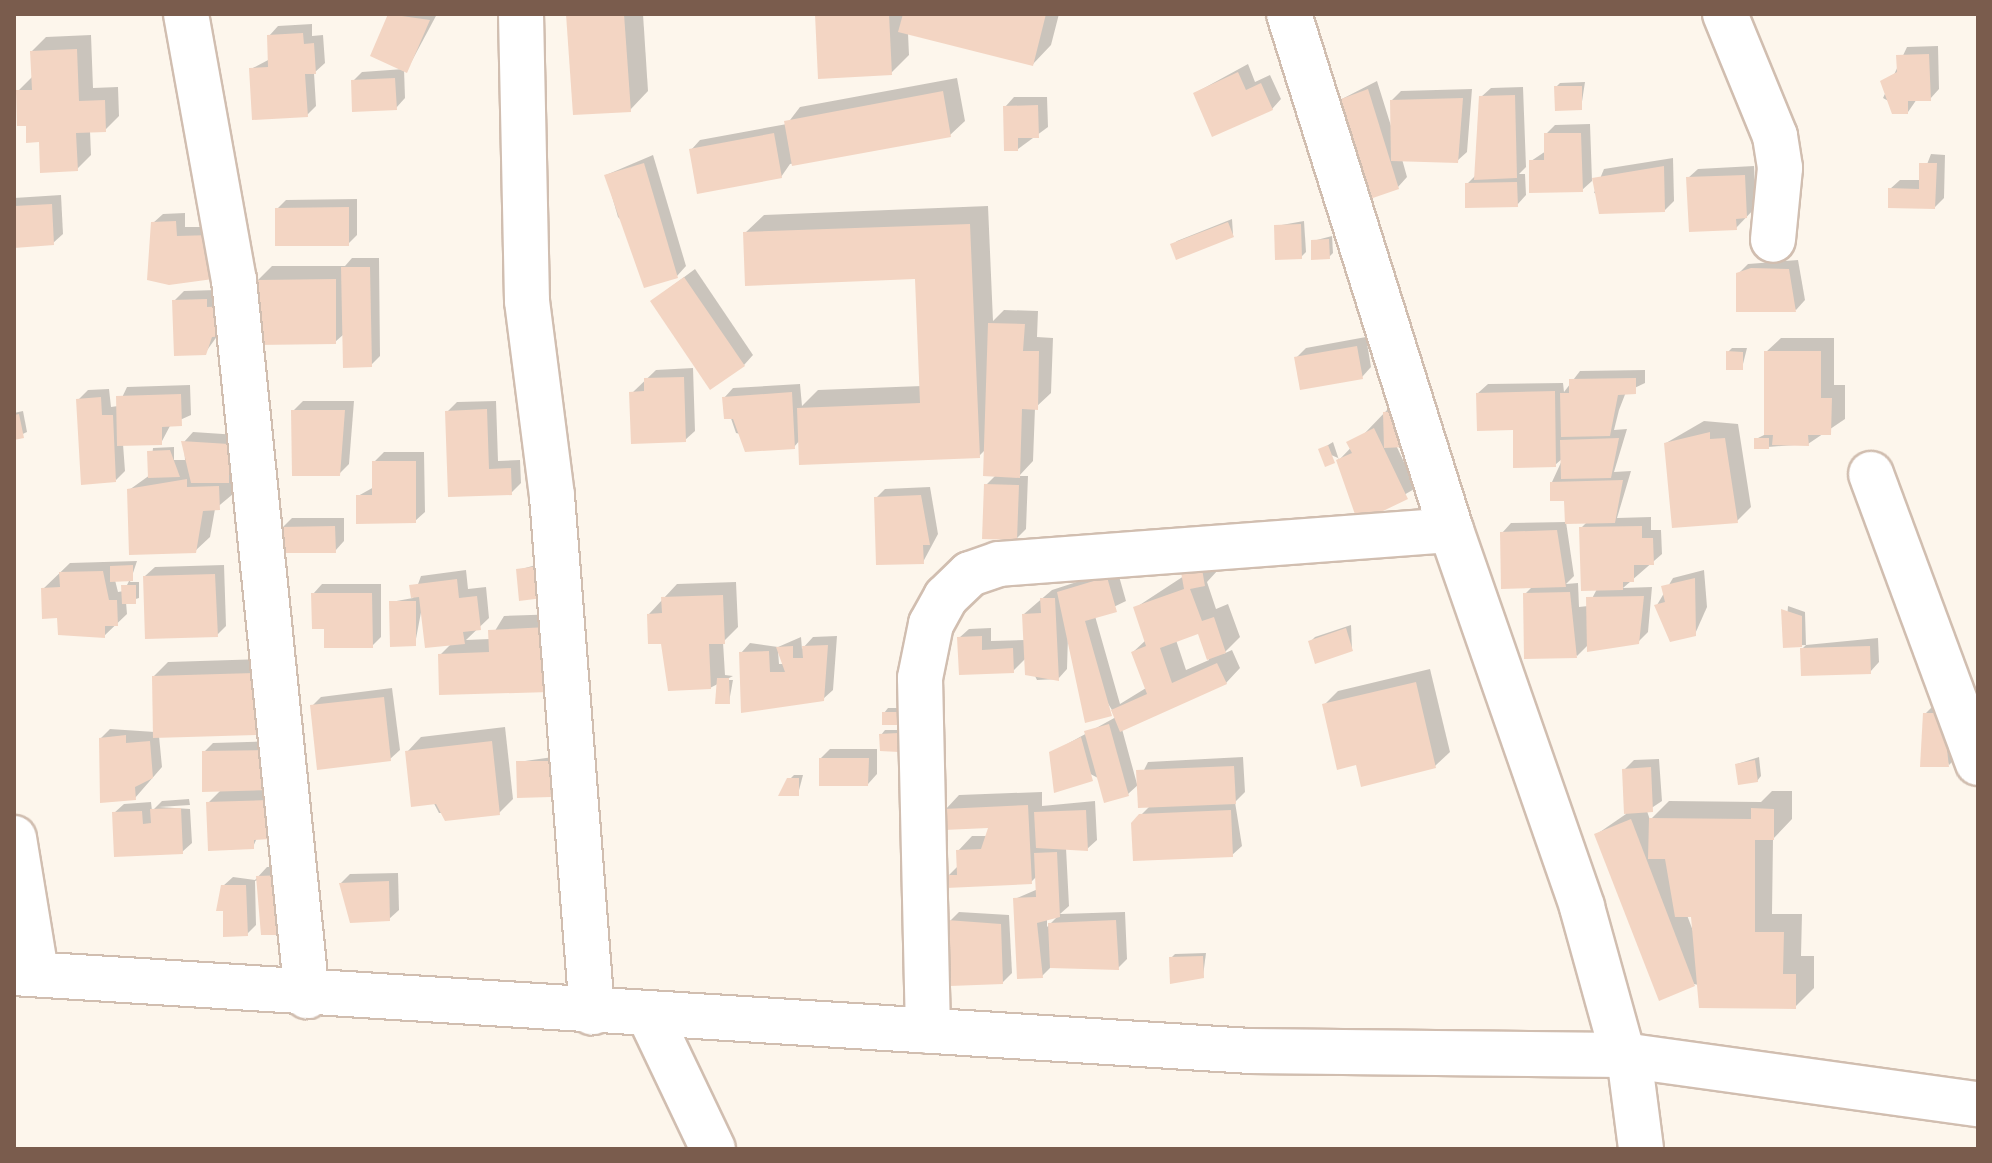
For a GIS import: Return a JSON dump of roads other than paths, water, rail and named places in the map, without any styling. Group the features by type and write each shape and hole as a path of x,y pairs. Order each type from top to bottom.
{"street":[{"path":"186,14 234,280 307,996"},
{"path":"521,14 527,301 552,496 592,1012"},
{"path":"1289,14 1451,530 1582,907 1626,1055 1641,1149"},
{"path":"1725,14 1775,136 1780,168 1773,240"},
{"path":"1871,474 1978,763"},
{"path":"928,1031 920,678 946,597 970,574 999,564 1451,530"},
{"path":"14,838 25,973 307,996 592,1012 651,1019 928,1031 1249,1051 1626,1055 1978,1104"},
{"path":"651,1019 713,1149"}]}
